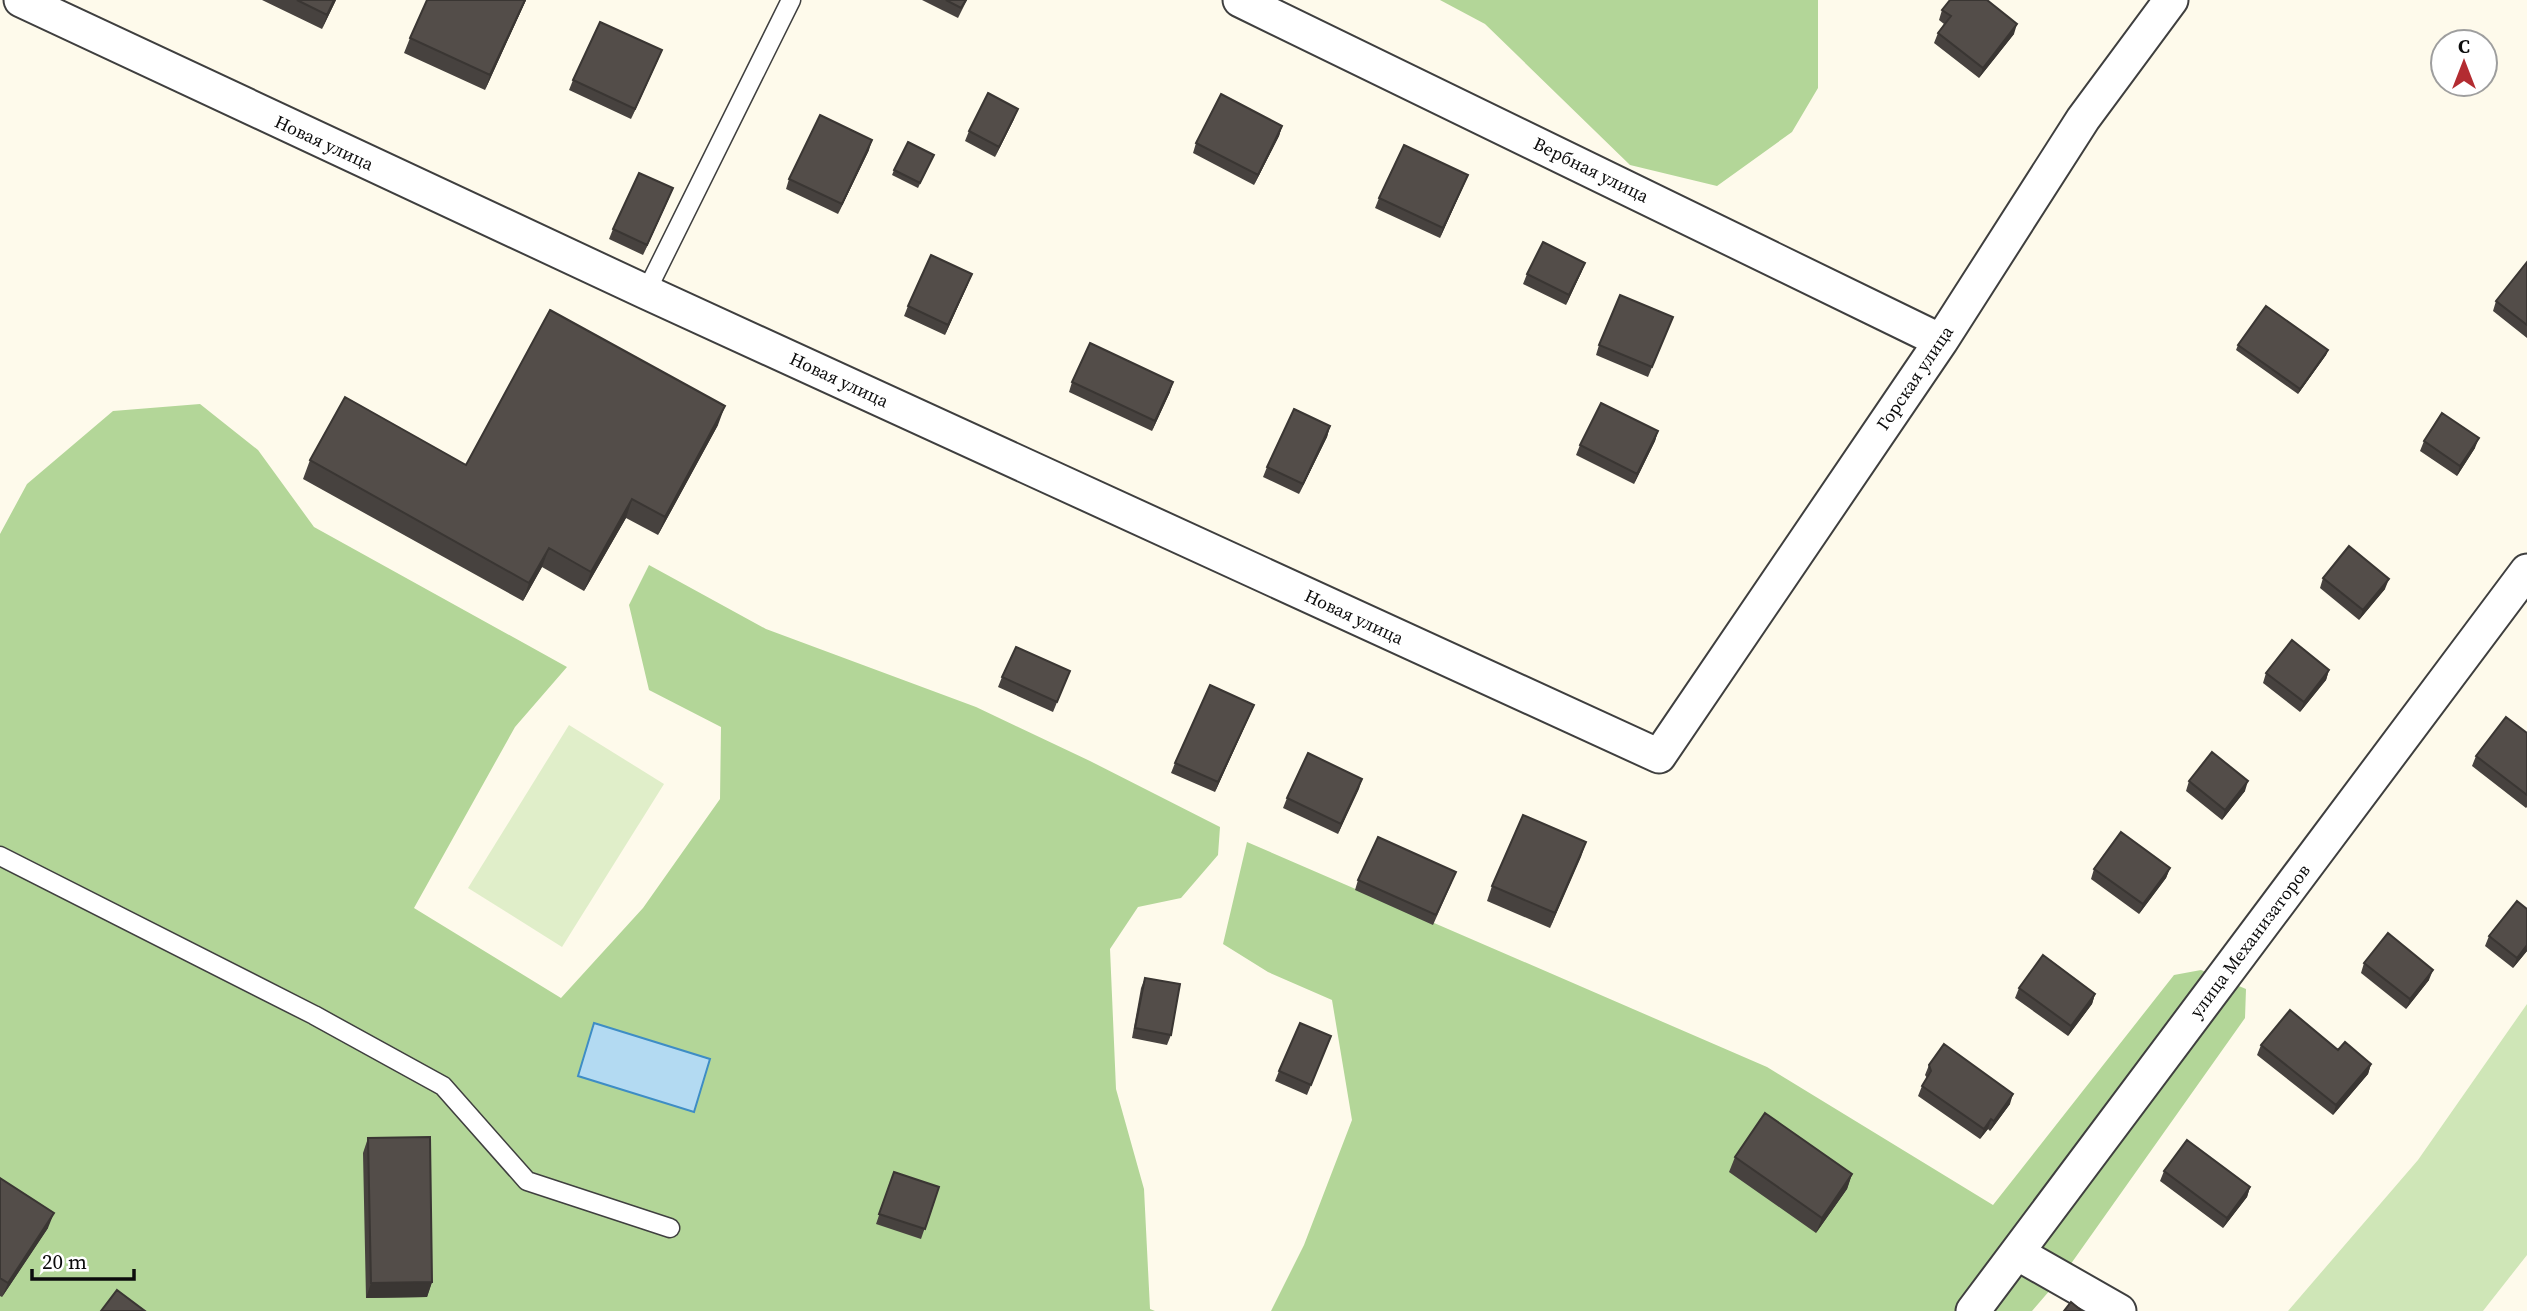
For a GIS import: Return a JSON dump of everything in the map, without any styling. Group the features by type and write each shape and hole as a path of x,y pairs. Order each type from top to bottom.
{"street":[{"name":"Новая улица","path":"21,0 646,292 1659,756"},
{"name":"Вербная улица","path":"1240,0 1941,341"},
{"name":"Горская улица","path":"1659,756 1941,341 2083,119 2171,0"},
{"name":"улица Механизаторов","path":"1973,1311 2527,571"},
{"path":"2017,1253 2119,1311"}],"lane":[{"path":"646,292 791,0"},
{"path":"0,856 314,1015 443,1086 527,1181 670,1228"}],"green space":[{"path":"1440,0 1818,0 1818,88 1792,132 1717,186 1630,165 1485,24"},
{"path":"200,404 258,450 314,527 567,667 515,727 414,908 561,998 643,908 720,799 721,727 649,690 629,605 649,565 766,629 976,707 1220,827 1218,855 1181,898 1138,907 1110,949 1116,1089 1144,1189 1150,1309 1155,1311 0,1311 0,534 27,484 113,411"},
{"path":"569,725 664,784 562,947 468,888"},
{"path":"1247,842 1767,1067 1993,1205 2174,975 2201,970 2246,989 2245,1018 2063,1275 2032,1311 1271,1311 1304,1245 1352,1120 1332,1000 1268,972 1223,944"},
{"path":"2527,1004 2527,1255 2483,1311 2288,1311 2418,1160"}],"water":[{"path":"594,1023 710,1059 694,1112 578,1076"}],"building":[{"path":"297,0 334,0 327,15"},
{"path":"427,0 525,0 490,75 410,38"},
{"path":"946,0 966,0 961,8"},
{"path":"1950,0 1987,0 2017,24 1983,68 1938,33 1951,16 1942,10"},
{"path":"600,22 662,50 635,109 573,80"},
{"path":"988,93 1018,109 999,147 969,131"},
{"path":"1221,94 1282,126 1258,175 1196,143"},
{"path":"820,115 872,140 842,204 789,179"},
{"path":"908,142 934,155 920,183 894,170"},
{"path":"1404,145 1468,175 1443,228 1379,198"},
{"path":"639,173 673,188 647,245 613,229"},
{"path":"1543,242 1585,263 1569,295 1527,274"},
{"path":"931,255 972,274 948,325 908,306"},
{"path":"2527,262 2527,325 2496,301"},
{"path":"1620,295 1673,317 1652,367 1599,345"},
{"path":"2266,306 2328,350 2300,389 2238,345"},
{"path":"550,310 725,406 665,517 632,499 591,572 549,548 529,583 310,460 345,397 466,465"},
{"path":"1090,343 1173,382 1155,421 1072,382"},
{"path":"1601,403 1658,431 1637,474 1580,445"},
{"path":"1294,409 1330,426 1303,484 1267,467"},
{"path":"2442,413 2479,438 2460,466 2424,441"},
{"path":"2349,546 2389,579 2363,610 2323,578"},
{"path":"2292,640 2329,670 2304,702 2266,673"},
{"path":"1016,647 1070,671 1057,702 1002,677"},
{"path":"1210,685 1254,705 1218,782 1175,763"},
{"path":"2506,717 2527,733 2527,795 2476,756"},
{"path":"2212,752 2248,781 2225,810 2189,781"},
{"path":"1308,753 1362,779 1341,824 1287,798"},
{"path":"1523,815 1586,842 1555,913 1492,886"},
{"path":"2121,832 2170,868 2143,904 2094,869"},
{"path":"1378,837 1456,872 1436,915 1358,880"},
{"path":"2517,901 2527,909 2527,945 2517,958 2489,936"},
{"path":"2388,933 2433,970 2410,999 2364,963"},
{"path":"2043,955 2095,994 2071,1026 2019,988"},
{"path":"1145,978 1180,984 1171,1035 1135,1028"},
{"path":"2290,1010 2338,1050 2345,1042 2371,1064 2336,1105 2261,1045"},
{"path":"1300,1023 1331,1036 1311,1085 1279,1071"},
{"path":"1944,1044 2013,1094 1994,1121 1991,1119 1984,1129 1922,1086 1931,1071 1929,1065"},
{"path":"1765,1113 1852,1174 1822,1218 1735,1157"},
{"path":"430,1137 432,1282 371,1283 368,1138"},
{"path":"2187,1140 2250,1187 2227,1218 2164,1171"},
{"path":"894,1172 939,1187 925,1229 879,1214"},
{"path":"0,1178 54,1213 8,1283 0,1278"},
{"path":"117,1290 145,1311 101,1311"},
{"path":"2071,1302 2082,1311 2064,1311"}]}
